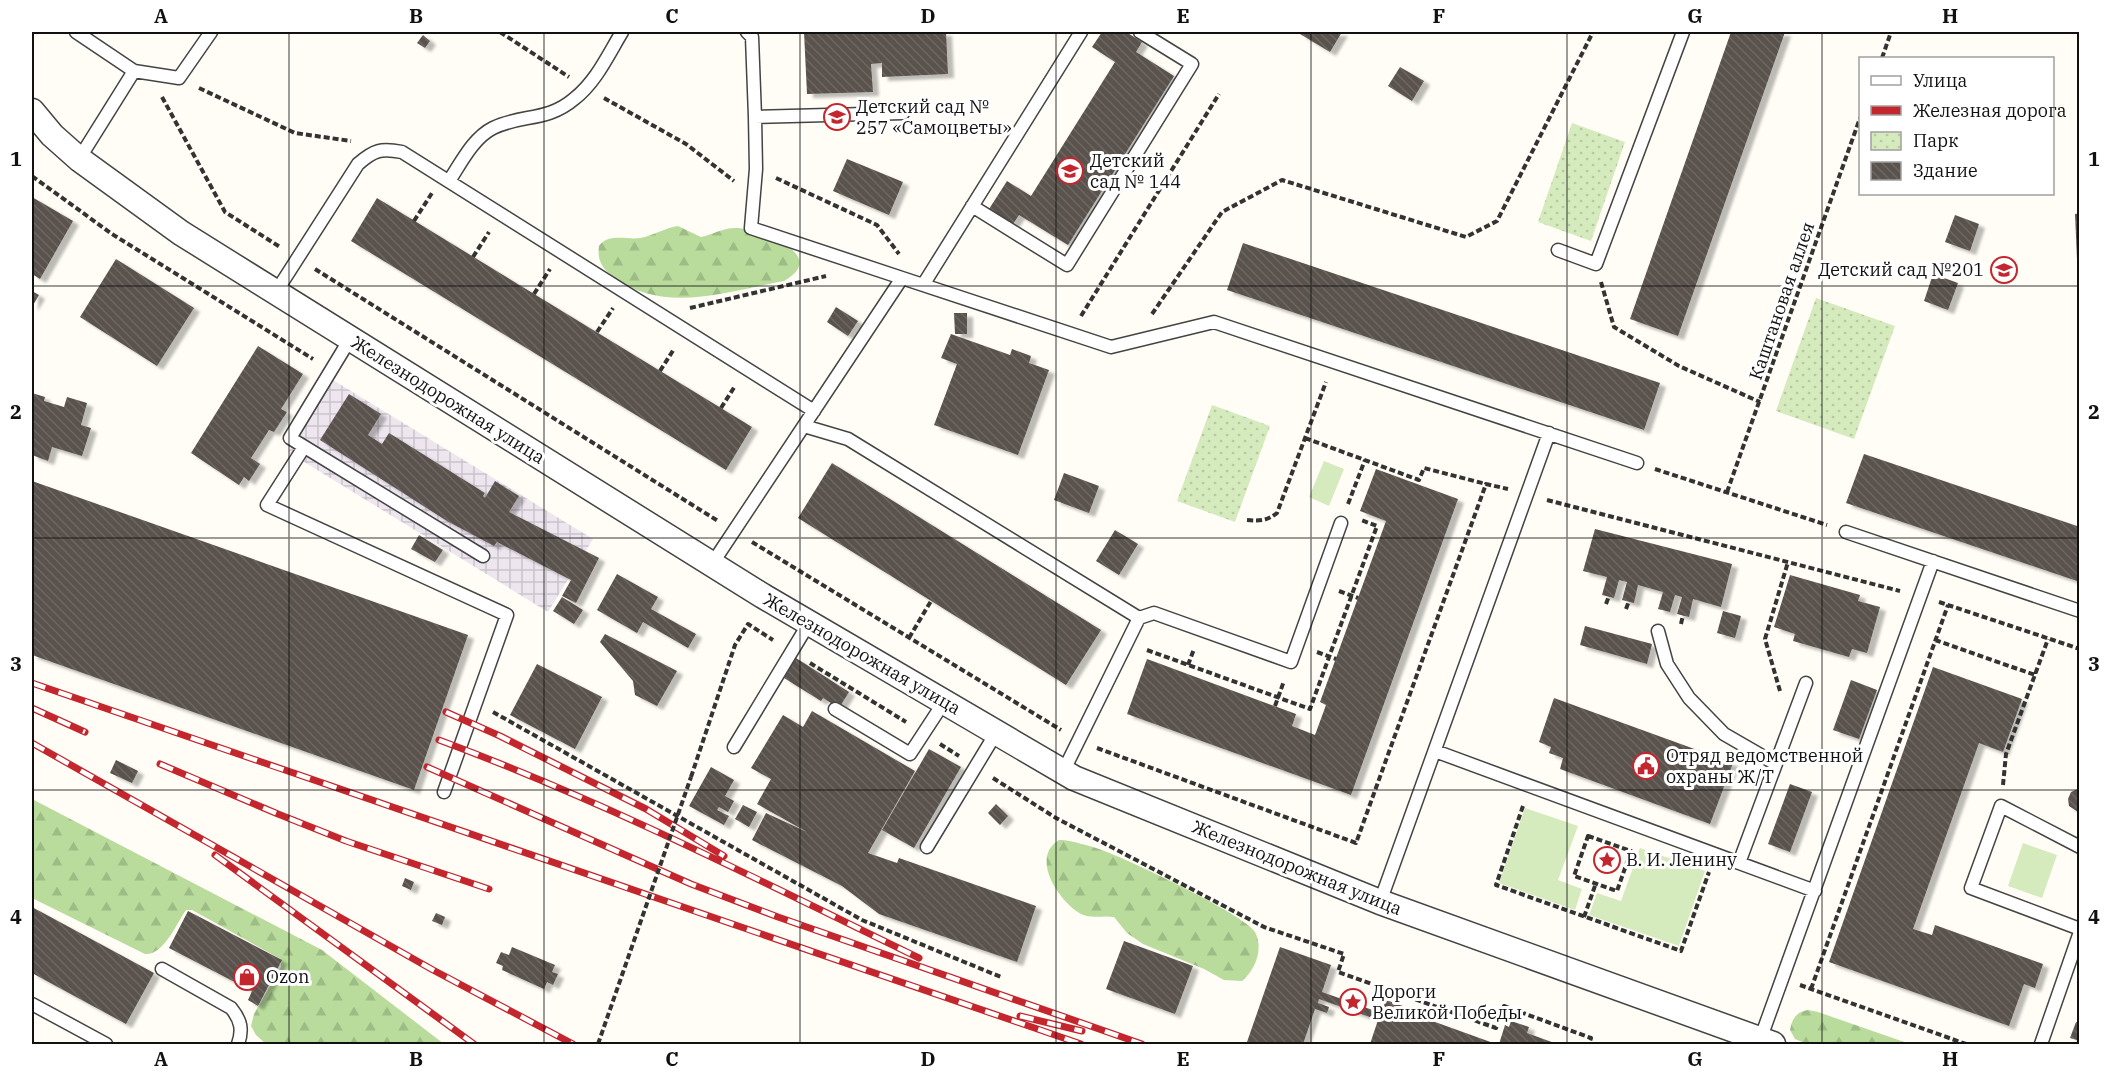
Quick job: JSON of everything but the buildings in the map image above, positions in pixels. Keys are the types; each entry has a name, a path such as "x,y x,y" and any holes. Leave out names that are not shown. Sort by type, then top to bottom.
{"street":[{"name":"Железнодорожная улица","path":"32,111 52,135 79,159 181,233 712,564 1074,778 1380,902 1767,1042"}],"lane":[{"path":"76,32 134,71 179,78 211,32"},
{"path":"446,179 473,145 491,129 509,122 548,115 574,99 586,88 622,32"},
{"path":"747,32 752,37 756,168 751,228 1111,347 1214,322 1637,463"},
{"path":"923,285 1081,32"},
{"path":"972,206 1067,265 1192,64 1140,32"},
{"path":"1558,250 1596,264 1683,32"},
{"path":"79,159 134,71"},
{"path":"754,117 903,113"},
{"path":"276,292 358,164 371,153 381,150 402,152 814,411"},
{"path":"712,564 902,278"},
{"path":"351,339 290,438 483,556"},
{"path":"804,426 848,439 1139,618"},
{"path":"1380,902 1549,433"},
{"path":"304,447 267,505 507,615 444,792"},
{"path":"1063,772 1139,618 1154,613 1291,662 1341,523"},
{"path":"1846,532 2079,611"},
{"path":"1767,1042 1783,978 1933,561"},
{"path":"734,747 809,623"},
{"path":"1658,631 1667,664 1689,698 1724,734 1776,764"},
{"path":"1739,863 1806,683"},
{"path":"835,709 910,754 944,702"},
{"path":"927,847 996,733"},
{"path":"1435,751 1815,891"},
{"path":"2041,1044 2079,930 1971,888 2001,806 2079,847"},
{"path":"162,969 231,1008 238,1016 241,1026 238,1044"},
{"path":"32,1004 106,1044"}],"path":[{"path":"500,32 586,88 686,144 737,183 754,187"},
{"path":"1133,342 1222,212 1282,180 1466,237 1497,221 1593,32"},
{"path":"1882,57 1891,32"},
{"path":"148,73 225,212 297,258 734,531 1078,741 1356,843 1486,484"},
{"path":"179,78 295,133 357,142 381,150"},
{"path":"1069,334 1219,94"},
{"name":"Каштановая аллея","path":"1727,492 1859,121"},
{"path":"756,168 877,225 923,285"},
{"path":"32,176 112,234 331,371"},
{"path":"32,187 36,179"},
{"path":"414,220 446,179"},
{"path":"473,257 501,213"},
{"path":"534,294 561,252"},
{"path":"1596,264 1614,327 1679,366 1760,402"},
{"path":"661,314 867,267"},
{"path":"597,332 624,291"},
{"path":"1247,520 1269,519 1277,513 1333,361"},
{"path":"1305,438 1419,480 1424,468 1527,494"},
{"path":"1341,523 1365,460"},
{"path":"1637,463 1846,532"},
{"path":"1541,498 1921,597 2079,649"},
{"path":"1788,562 1766,639 1790,727"},
{"path":"1606,604 1609,596"},
{"path":"909,638 931,601"},
{"path":"1626,609 1629,601"},
{"path":"1811,989 1948,605"},
{"path":"1681,624 1683,615"},
{"path":"598,1044 735,645 748,624 1056,818 1264,927 1344,954 1338,972 1496,1028 1504,1006 1592,1038 1589,1044"},
{"path":"2001,806 2006,754 2048,639"},
{"path":"1935,640 2035,675"},
{"path":"476,703 862,920 1001,977"},
{"path":"1530,786 1496,885 1681,951 1711,866"},
{"path":"1588,836 1631,851 1617,891 1596,884 1574,876 1588,836"},
{"path":"1584,916 1596,884"},
{"path":"1783,978 1966,1044"}],"shaded area":[{"path":"333,380 593,539 548,612 288,452"}],"green space":[{"path":"1572,123 1625,142 1591,241 1538,222"},
{"path":"678,226 701,237 733,228 761,233 796,253 799,262 796,271 784,281 719,294 675,298 654,295 633,288 610,274 601,264 599,246 607,240 640,238"},
{"path":"1816,298 1895,326 1854,439 1776,411"},
{"path":"1212,405 1270,426 1235,522 1177,501"},
{"path":"1324,461 1344,469 1329,506 1309,497"},
{"path":"32,799 322,950 444,1044 266,1044 256,1035 251,1026 254,1014 281,967 281,959 192,910 186,910 169,938 158,950 145,954 32,898"},
{"path":"1525,808 1578,826 1558,880 1582,889 1575,910 1499,883"},
{"path":"1059,840 1090,846 1120,857 1186,889 1247,924 1255,932 1259,945 1257,959 1251,971 1242,981 1224,980 1204,969 1143,944 1127,933 1114,917 1093,917 1081,914 1064,900 1051,880 1047,868 1050,848"},
{"path":"2023,843 2057,855 2042,898 2008,886"},
{"path":"1640,848 1705,871 1679,946 1589,915 1597,893 1621,901"},
{"path":"1808,1010 1910,1044 1807,1044 1795,1039 1790,1030 1795,1017 1800,1012"}],"railway":[{"path":"32,683 1081,1044"},
{"path":"32,708 85,732"},
{"path":"446,712 500,736 646,809 724,856"},
{"path":"439,740 622,815 919,958"},
{"path":"32,743 433,970 573,1044"},
{"path":"160,764 346,841 489,889"},
{"path":"427,767 691,884 778,917 1142,1044"},
{"path":"215,855 474,1044"},
{"path":"1020,1016 1082,1031"}],"place":[{"name":"Детский сад № 257 «Самоцветы»","path":"837,117"},
{"name":"Детский сад № 144","path":"1070,171"},
{"name":"Детский сад №201","path":"2004,270"},
{"name":"Отряд ведомственной охраны Ж/Т","path":"1646,766"},
{"name":"В. И. Ленину","path":"1607,860"},
{"name":"Ozon","path":"247,977"},
{"name":"Дороги Великой Победы","path":"1353,1002"}]}
